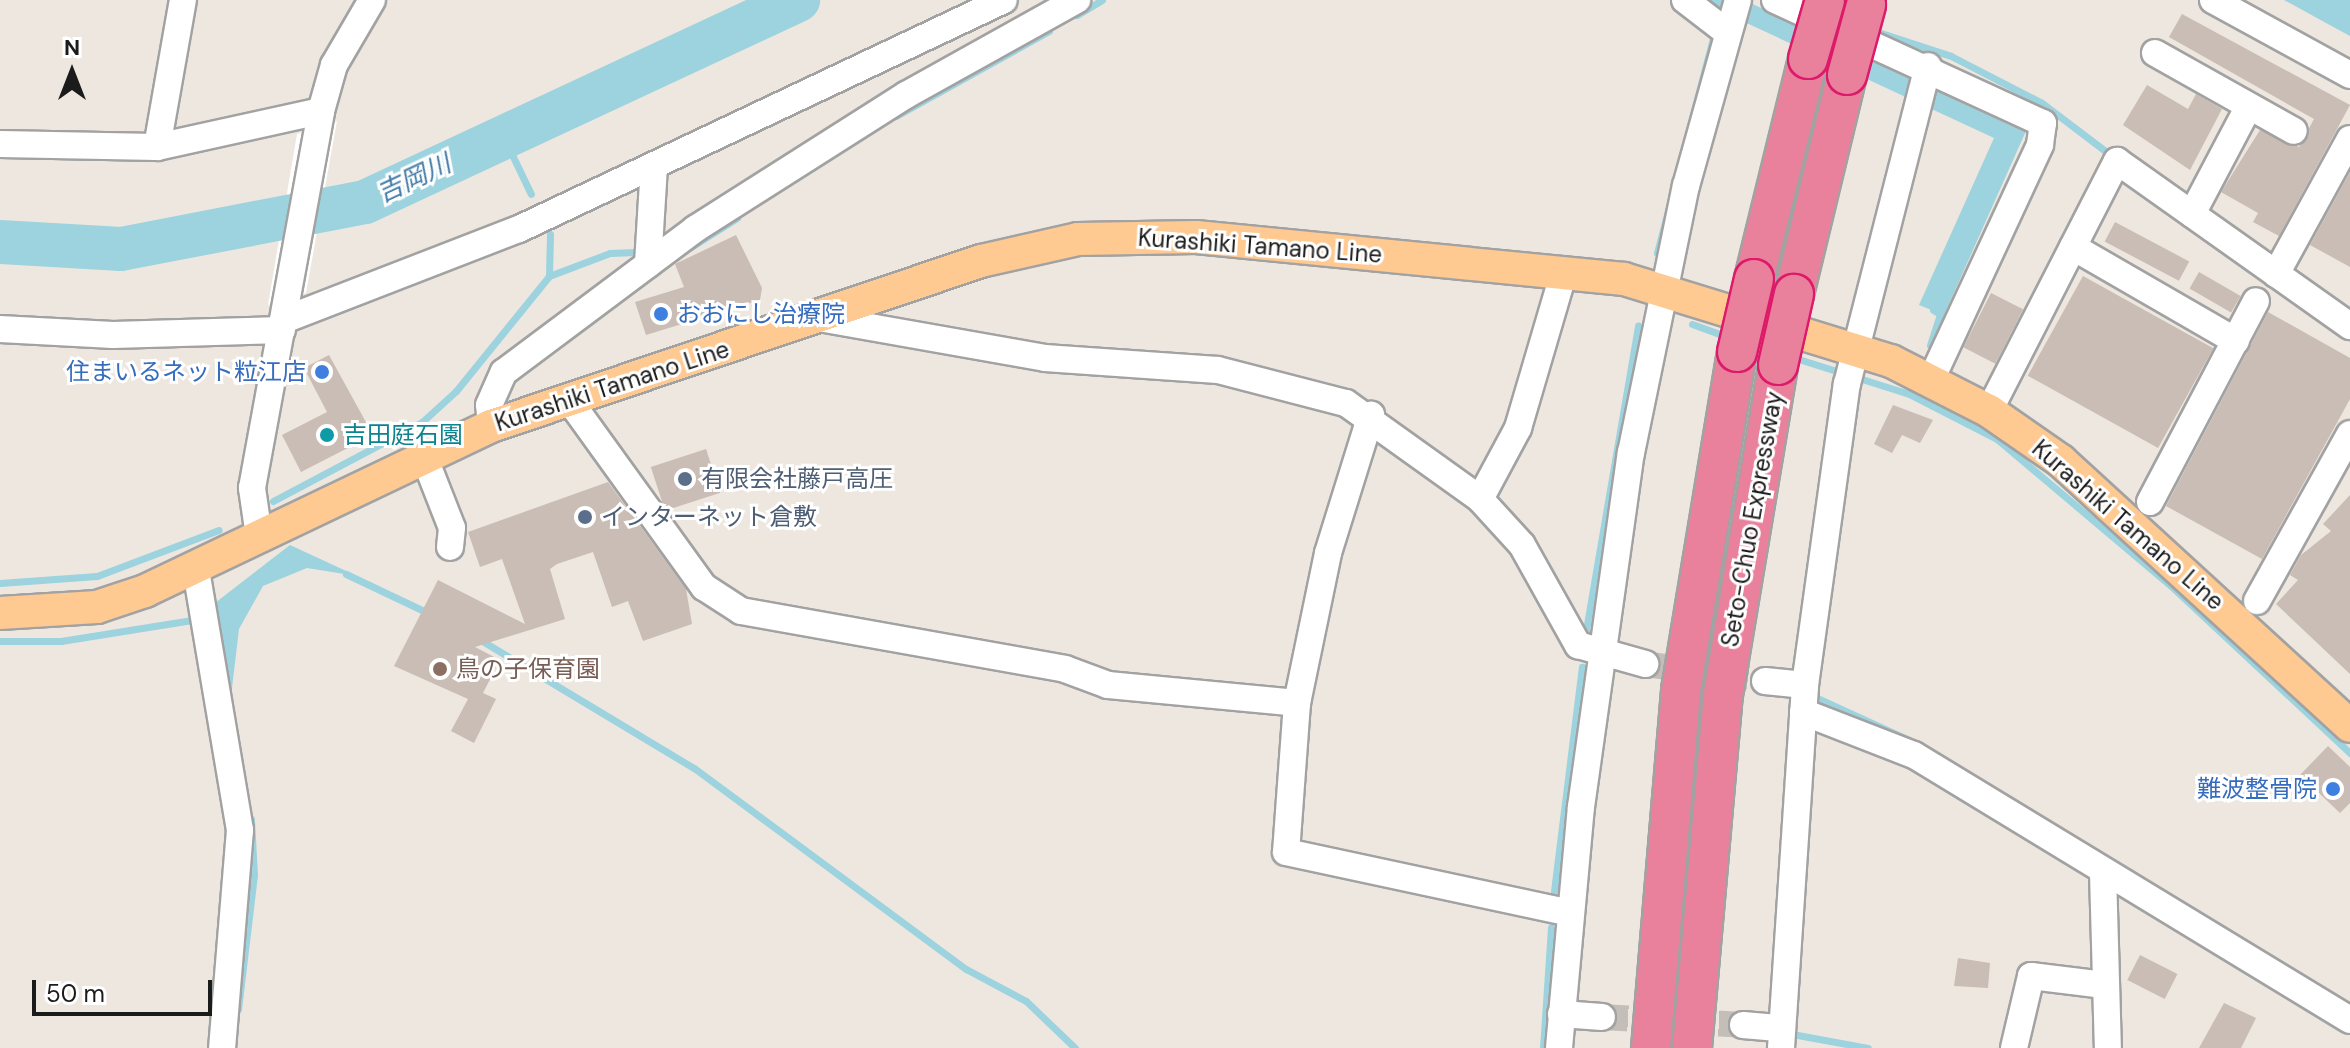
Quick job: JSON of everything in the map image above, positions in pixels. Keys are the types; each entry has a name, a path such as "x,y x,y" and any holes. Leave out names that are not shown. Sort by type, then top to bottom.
{"highway":[{"name":"Seto-Chuo Expressway","path":"1651,1048 1681,690 1737,352 1825,0"},
{"name":"Seto-Chuo Expressway","path":"1692,1048 1723,695 1778,365 1867,3"}],"main road":[{"name":"Kurashiki Tamano Line","path":"0,613 97,607 196,570 423,454 491,426 981,261 1078,239 1196,237 1564,272 1668,287 1852,364 1932,378 1989,411 2091,487 2350,726"}],"street":[{"path":"157,147 183,0"},
{"path":"259,536 252,488 321,111 334,65 372,0"},
{"path":"0,329 113,335 285,316 455,257 1004,0"},
{"path":"491,426 489,405 504,372 656,253 906,95 1077,0"},
{"path":"1559,1048 1570,913 1600,657 1631,453 1726,22 1685,0"},
{"path":"1775,0 1926,73 2036,115 2044,134 1932,378"},
{"path":"2213,0 2350,75"},
{"path":"2155,53 2248,108 2294,131"},
{"path":"1743,1025 1781,1038 1805,685 1852,364 1926,73"},
{"path":"2192,214 2248,108"},
{"path":"0,144 157,147 321,111"},
{"path":"2276,274 2350,139"},
{"path":"1989,411 2117,161 2350,326"},
{"path":"654,166 656,253"},
{"path":"2073,247 2236,341"},
{"path":"1480,499 1518,428 1564,272"},
{"path":"2150,502 2256,301"},
{"path":"819,318 1045,358 1218,370 1371,415 1480,499 1522,545 1578,645 1600,657 1645,664"},
{"path":"569,400 704,587 741,611 1065,669 1108,685 1297,703"},
{"path":"1371,415 1328,553 1297,703 1286,852 1570,913"},
{"path":"2257,601 2350,434"},
{"path":"423,454 452,528 450,547"},
{"path":"196,570 242,872 222,1048"},
{"path":"1765,681 1805,685"},
{"path":"1803,712 1914,755 2103,873 2350,1020"},
{"path":"2103,873 2108,1048"},
{"path":"2014,1048 2031,976 2104,985"},
{"path":"1561,1014 1602,1017"}],"water":[{"path":"1697,0 1744,0 2026,131 1944,315 1919,305 1994,138"},
{"path":"2284,0 2350,0 2350,36 2326,23"},
{"path":"290,545 357,576 307,568 263,586 239,629 230,705 215,603"}],"pier":[{"path":"337,121 306,293 268,305 297,134"}],"building":[{"path":"2182,14 2350,105 2279,236 2253,222 2258,213 2221,192 2260,130 2299,147 2314,119 2169,37"},
{"path":"2147,85 2188,109 2196,94 2222,109 2190,170 2123,125"},
{"path":"2350,172 2350,267 2310,245"},
{"path":"2115,222 2189,261 2179,281 2105,241"},
{"path":"736,235 762,288 760,300 646,335 635,302 684,287 675,264"},
{"path":"2199,272 2241,296 2231,312 2190,288"},
{"path":"2083,276 2213,348 2158,448 2028,376"},
{"path":"1991,293 2023,309 1995,364 1963,347"},
{"path":"2268,312 2350,358 2350,399 2262,559 2166,506"},
{"name":"吉田庭石園","path":"329,355 373,435 301,472 282,435 327,412 304,368"},
{"path":"1893,405 1933,420 1920,443 1902,435 1892,453 1874,444"},
{"name":"有限会社藤戸高圧","path":"706,449 720,493 665,511 651,467"},
{"path":"608,482 686,589 692,624 643,641 628,601 612,607 593,552 557,564 550,569 565,619 475,647 500,660 483,693 496,699 474,743 451,731 468,699 394,666 438,580 525,624 502,559 480,567 468,532"},
{"path":"2350,495 2350,674 2276,604 2298,580 2290,575 2301,555 2331,531 2323,524"},
{"name":"難波整骨院","path":"2328,746 2350,767 2350,803 2340,813 2300,775"},
{"path":"2140,955 2177,974 2165,999 2127,980"},
{"path":"1958,958 1990,963 1988,988 1954,986"},
{"path":"2224,1003 2256,1018 2241,1048 2199,1048"}],"waterway":[{"name":"吉岡川","path":"0,242 121,249 365,202 798,0"},
{"path":"1077,15 1102,0"},
{"path":"1872,30 1951,56 2042,103 2104,150"},
{"path":"896,116 1049,31"},
{"path":"1657,253 1715,31"},
{"path":"504,138 531,194"},
{"path":"683,252 737,218"},
{"path":"549,276 550,234"},
{"path":"273,501 422,422 456,391 549,276 610,253 643,252"},
{"path":"1930,345 1940,314 1933,310"},
{"path":"1692,324 1727,337"},
{"path":"1585,636 1638,325"},
{"path":"1792,357 1909,394 1997,439 2171,586 2350,753"},
{"path":"0,583 97,576 219,530"},
{"path":"346,574 428,613"},
{"path":"0,641 61,641 198,619"},
{"path":"479,639 694,768 966,969 1026,1001 1075,1048"},
{"path":"1553,899 1582,667"},
{"path":"1817,698 1909,740"},
{"path":"238,1009 254,875 251,819"},
{"path":"1543,1048 1551,927"},
{"path":"1792,1034 1868,1048"}],"tunnel":[{"path":"1645,664 1765,681"},
{"path":"1602,1017 1743,1025"}],"place":[{"name":"おおにし治療院","path":"661,314"},
{"name":"住まいるネット粒江店","path":"322,372"},
{"name":"吉田庭石園","path":"327,435"},
{"name":"有限会社藤戸高圧","path":"685,479"},
{"name":"インターネット倉敷","path":"585,517"},
{"name":"鳥の子保育園","path":"440,669"},
{"name":"難波整骨院","path":"2333,789"}]}
